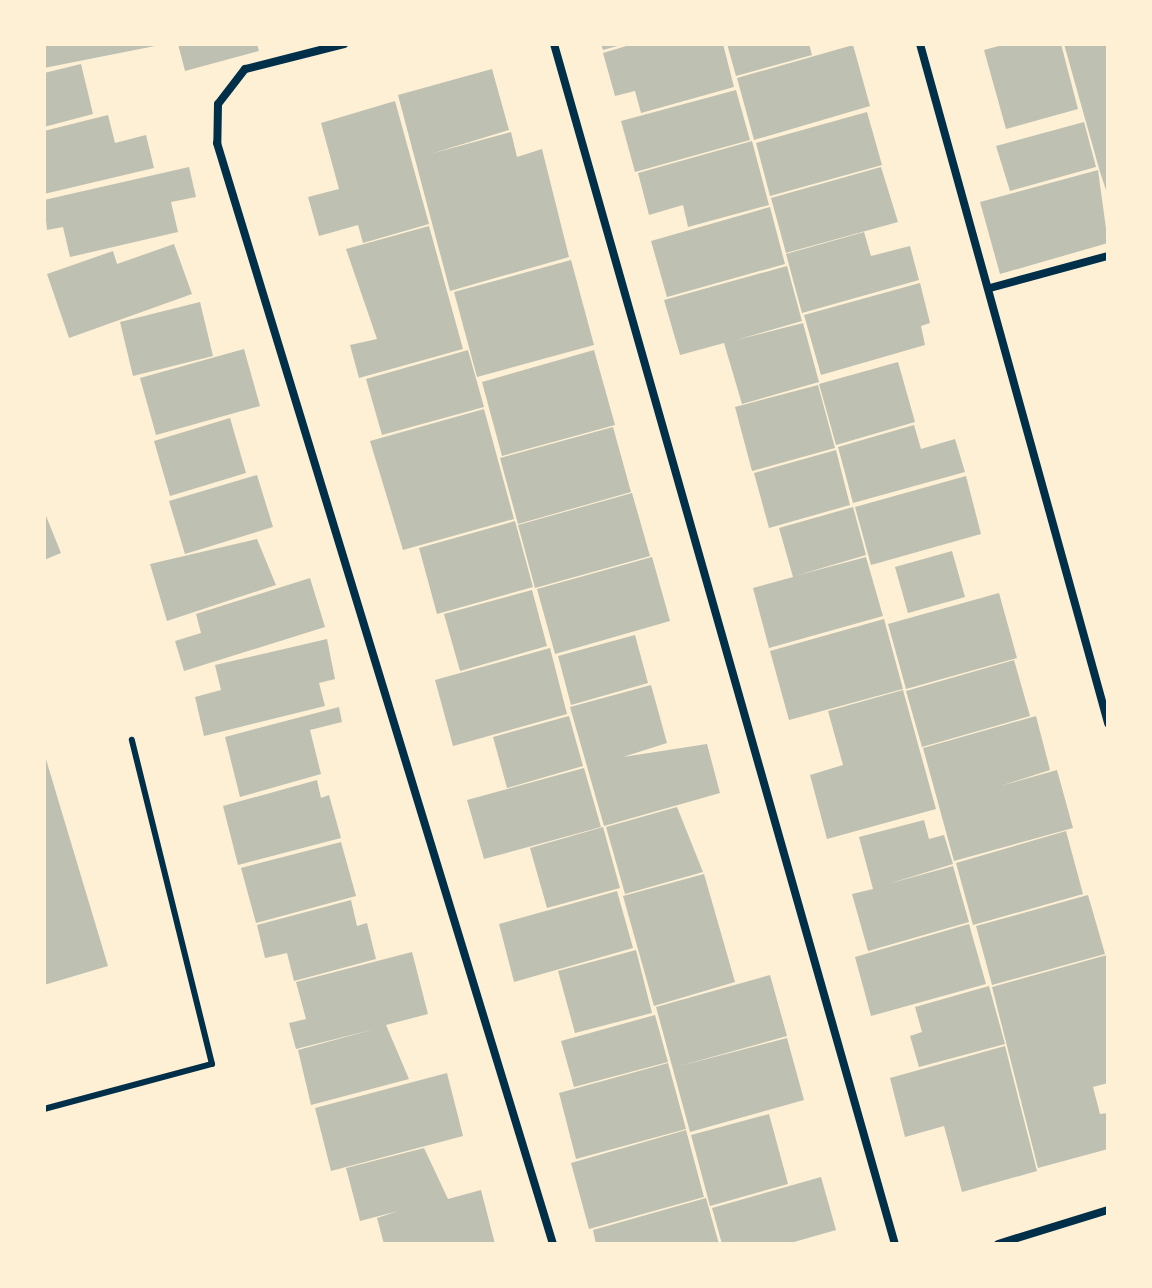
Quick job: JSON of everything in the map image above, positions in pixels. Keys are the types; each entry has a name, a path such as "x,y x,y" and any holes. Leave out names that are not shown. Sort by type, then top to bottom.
{"street":[{"path":"344,44 245,69 218,104 217,143 553,1244"},
{"path":"554,44 895,1244"},
{"path":"920,44 1108,723"},
{"path":"990,288 1108,256"},
{"path":"998,1244 1108,1210"}],"lane":[{"path":"44,1109 212,1064 132,740"}],"building":[{"path":"44,44 160,44 160,45 44,68"},
{"path":"178,44 257,44 259,51 185,71"},
{"path":"601,44 621,44 621,45 603,50"},
{"path":"633,44 723,44 734,87 641,113 635,91 615,96 603,53"},
{"path":"727,44 809,44 812,55 736,76"},
{"path":"1006,44 1061,44 1078,109 1006,129 984,50"},
{"path":"1064,44 1108,44 1108,196 1100,172"},
{"path":"853,45 870,106 754,140 737,78"},
{"path":"81,64 93,114 44,127 44,73"},
{"path":"492,69 509,130 430,154 511,132 517,157 542,149 569,257 450,291 398,95"},
{"path":"736,90 750,140 635,172 621,121"},
{"path":"395,101 429,224 363,243 358,225 319,236 308,197 339,189 321,123"},
{"path":"867,112 882,165 770,196 756,143"},
{"path":"108,115 115,143 146,135 154,168 44,194 44,131"},
{"path":"1084,122 1096,167 1010,191 996,146"},
{"path":"752,141 769,205 688,227 683,205 649,215 638,173"},
{"path":"189,167 196,197 171,202 178,232 70,257 63,227 47,230 44,200"},
{"path":"881,167 898,222 786,253 771,198"},
{"path":"1098,170 1108,243 1000,274 980,202"},
{"path":"770,207 785,264 667,297 651,241"},
{"path":"429,226 463,349 359,378 350,345 377,339 346,249"},
{"path":"864,232 871,256 910,246 919,280 802,313 786,254"},
{"path":"174,244 192,294 69,338 47,274 113,251 117,264"},
{"path":"571,260 594,345 477,377 454,292"},
{"path":"787,266 802,321 736,340 803,323 819,382 742,404 724,343 680,355 664,300"},
{"path":"920,283 930,323 921,326 925,345 821,375 804,315"},
{"path":"200,302 213,356 133,376 120,322"},
{"path":"244,349 260,406 156,435 140,378"},
{"path":"468,350 484,407 382,435 366,379"},
{"path":"594,350 615,425 502,456 482,382"},
{"path":"898,362 915,422 836,445 819,384"},
{"path":"818,385 835,448 752,471 735,407"},
{"path":"484,409 514,519 403,550 370,441"},
{"path":"230,418 246,473 170,496 154,441"},
{"path":"914,425 921,449 955,439 965,472 853,503 838,447"},
{"path":"613,427 631,492 518,524 500,458"},
{"path":"836,450 850,505 769,528 754,473"},
{"path":"257,475 273,527 185,554 169,501"},
{"path":"966,476 981,534 871,565 855,507"},
{"path":"632,493 650,556 535,588 518,525"},
{"path":"853,507 866,555 795,576 866,557 883,616 769,648 753,588 793,577 779,528"},
{"path":"44,511 61,553 44,560"},
{"path":"515,521 533,587 437,614 419,548"},
{"path":"257,539 276,585 167,621 150,564"},
{"path":"952,551 965,597 908,613 895,567"},
{"path":"652,557 670,621 555,654 537,589"},
{"path":"310,578 325,627 184,671 175,641 201,633 196,614"},
{"path":"532,590 547,646 460,671 444,614"},
{"path":"999,593 1017,658 906,689 888,624"},
{"path":"884,619 903,689 789,720 770,651"},
{"path":"635,635 648,683 571,705 558,656"},
{"path":"327,639 335,679 319,683 325,706 204,736 195,697 221,690 215,665"},
{"path":"550,648 567,714 453,746 435,680"},
{"path":"1014,660 1030,716 922,747 906,691"},
{"path":"651,685 667,743 623,757 707,744 720,793 604,826 570,707"},
{"path":"903,690 936,809 827,839 810,775 843,765 828,711"},
{"path":"339,707 342,722 310,730 321,774 240,797 225,737"},
{"path":"569,716 583,766 507,788 493,737"},
{"path":"1036,716 1050,770 1000,786 1057,770 1073,828 954,861 923,748"},
{"path":"44,757 108,966 44,985"},
{"path":"584,768 601,827 484,859 467,800"},
{"path":"317,780 321,798 329,795 341,838 238,865 223,806"},
{"path":"677,807 703,872 625,894 606,827"},
{"path":"924,820 929,839 944,835 953,864 888,884 953,866 969,922 868,951 852,894 873,889 859,837"},
{"path":"603,827 620,888 547,908 530,848"},
{"path":"1066,831 1083,894 973,925 956,863"},
{"path":"341,842 356,896 256,923 241,868"},
{"path":"704,874 735,982 654,1006 623,896"},
{"path":"617,891 633,948 514,982 499,924"},
{"path":"1088,895 1105,954 992,985 976,926"},
{"path":"351,900 357,926 367,923 376,959 294,981 287,953 265,958 257,925"},
{"path":"969,924 986,984 871,1016 855,957"},
{"path":"636,950 652,1013 575,1033 558,971"},
{"path":"412,952 428,1014 386,1025 409,1079 311,1105 298,1050 375,1029 296,1049 289,1023 306,1019 296,982"},
{"path":"1107,955 1108,1083 1093,1087 1100,1114 1108,1113 1108,1149 1038,1168 992,987"},
{"path":"770,975 787,1036 676,1067 787,1038 804,1100 690,1132 656,1007"},
{"path":"989,986 1005,1044 919,1067 910,1036 922,1032 915,1007"},
{"path":"655,1015 668,1062 574,1087 561,1041"},
{"path":"1005,1046 1037,1171 962,1192 944,1126 905,1137 890,1078"},
{"path":"668,1063 686,1129 576,1159 559,1093"},
{"path":"447,1073 463,1136 331,1171 315,1108"},
{"path":"769,1114 788,1184 710,1206 691,1135"},
{"path":"686,1130 704,1197 589,1229 571,1163"},
{"path":"424,1148 448,1199 481,1190 495,1244 384,1244 377,1218 398,1211 360,1221 346,1168"},
{"path":"821,1177 836,1230 787,1244 722,1244 712,1208"},
{"path":"706,1198 719,1244 596,1244 593,1230"}]}
